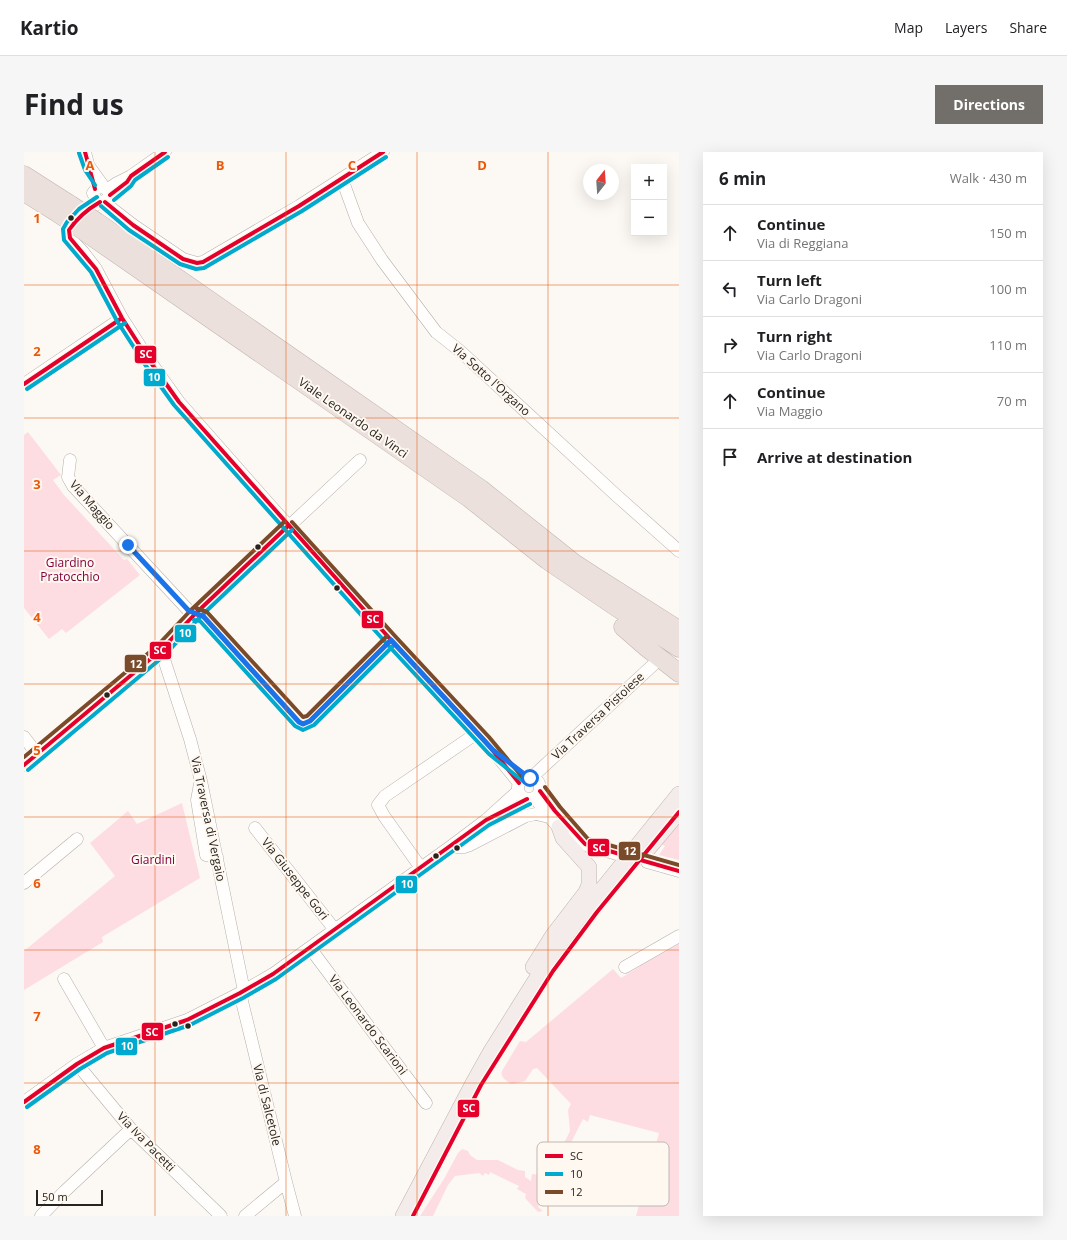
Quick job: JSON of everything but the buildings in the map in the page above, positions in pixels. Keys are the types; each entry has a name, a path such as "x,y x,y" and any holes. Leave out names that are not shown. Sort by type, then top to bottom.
{"highway":[{"name":"Viale Leonardo da Vinci","path":"24,175 468,498 547,560 679,648"},
{"name":"Viale Leonardo da Vinci","path":"24,192 80,217 481,489 574,563 679,630"},
{"path":"481,489 626,586 679,619"},
{"path":"547,560 584,597 624,627 647,648 679,673"},
{"path":"624,627 679,660"}],"main road":[{"path":"403,1216 472,1085 513,1017 565,937 679,794"},
{"path":"413,1216 481,1085 553,971 597,912 679,812"},
{"path":"513,1017 530,971 553,935 586,892 589,885 590,867 562,838 554,822"}],"street":[{"path":"85,152 88,165 102,194 111,208 183,259 196,263 202,262 342,179 383,152"},
{"path":"165,152 131,176 127,182 102,194 70,228 69,234 74,243 84,252 96,269 122,318 149,360 179,402 391,640 529,788 555,811 585,844"},
{"name":"Via Sotto l'Organo","path":"342,179 358,223 382,260 436,332 460,351 679,551"},
{"path":"24,384 122,318"},
{"name":"Via Maggio","path":"70,460 68,477 73,486 189,611 203,616 299,722 303,724 310,721 391,640"},
{"path":"24,765 161,650 195,614 360,460"},
{"name":"Via Traversa di Vergaio","path":"161,650 190,739 201,781 217,857 242,992"},
{"name":"Via Traversa Pistoiese","path":"25,1099 77,1064 104,1048 187,1020 242,992 310,948 422,868 529,788 543,768 653,665"},
{"path":"422,868 384,816 378,805 385,796 477,733"},
{"path":"24,737 38,754"},
{"path":"529,788 554,822 576,840 620,855"},
{"path":"450,847 464,847 470,845 526,816 536,814 554,822"},
{"name":"Via Giuseppe Gori","path":"256,828 335,930"},
{"path":"24,883 77,839"},
{"path":"647,862 679,871"},
{"path":"625,967 679,936"},
{"name":"Via Leonardo Scarioni","path":"310,948 426,1103"},
{"path":"64,979 104,1048"},
{"name":"Via di Salcetole","path":"242,992 295,1216"},
{"name":"Via Iva Pacetti","path":"77,1064 131,1129 221,1216"},
{"path":"41,1216 65,1191 131,1129"},
{"path":"244,1216 286,1182"}],"green space":[{"name":"Giardino Pratocchio","path":"28,432 61,475 53,480 64,495 124,560 127,559 140,575 66,633 62,629 49,639 24,608 24,435"},
{"name":"Giardini","path":"182,803 200,878 102,937 103,942 24,990 24,951 115,876 90,843 128,811 137,824"},
{"path":"679,823 679,860 659,855 665,846 661,844"},
{"path":"679,939 679,1216 636,1216 639,1206 669,1206 669,1142 657,1142 659,1133 590,1115 588,1122 583,1119 571,1142 564,1142 570,1131 568,1110 571,1104 537,1068 533,1069 525,1081 512,1084 503,1077 502,1073 520,1041 526,1042 613,969 621,978 639,967 643,960"},
{"path":"462,1149 468,1151 470,1155 477,1160 498,1160 518,1170 525,1171 525,1177 531,1181 532,1174 537,1174 537,1206 543,1211 538,1212 525,1198 526,1194 517,1189 519,1186 490,1172 489,1175 485,1173 483,1176 479,1173 455,1176 448,1185 433,1216 420,1216 444,1179 458,1153"}],"transit line":[{"name":"SC","path":"85,152 95,189"},
{"name":"SC","path":"110,195 127,182 131,176 165,152"},
{"name":"SC","path":"105,202 133,225 183,259 197,263 203,262 299,206 383,152"},
{"name":"10","path":"79,153 85,170 95,185"},
{"name":"10","path":"114,200 131,186 135,180 168,157"},
{"name":"10","path":"101,206 129,230 180,264 196,269 204,268 302,211 386,157"},
{"name":"10","path":"97,197 79,209 67,222 63,229 64,240 91,272 117,321 144,363 174,405 387,644 489,754 524,782"},
{"name":"SC","path":"100,202 79,218 69,230 70,238 96,269 122,318 149,360 179,402 391,640 485,741 519,783"},
{"name":"SC","path":"24,384 122,318"},
{"name":"10","path":"27,389 125,323"},
{"name":"12","path":"24,757 157,646 191,610 284,522"},
{"name":"12","path":"292,522 489,737 524,779"},
{"name":"SC","path":"24,765 161,650 195,614 288,526"},
{"name":"10","path":"28,770 165,655 199,618 292,530"},
{"name":"12","path":"196,608 207,612 303,717 307,716 387,636"},
{"name":"SC","path":"195,614 203,616 299,722 303,724"},
{"name":"10","path":"194,620 200,621 295,726 303,730 314,725 395,644"},
{"name":"SC","path":"303,724 310,721 391,640"},
{"name":"12","path":"545,787 588,839 679,865"},
{"name":"SC","path":"540,791 555,811 585,844 679,871"},
{"name":"SC","path":"24,1102 77,1064 104,1048 187,1020 273,974 486,820 527,799"},
{"name":"10","path":"27,1107 80,1069 107,1053 190,1025 276,979 489,825 530,804"},
{"name":"SC","path":"413,1216 481,1085 553,971 597,912 679,812"}],"route":[{"path":"128,545 189,611 203,616 299,722 303,724 310,721 391,640 493,750 530,778"}]}
